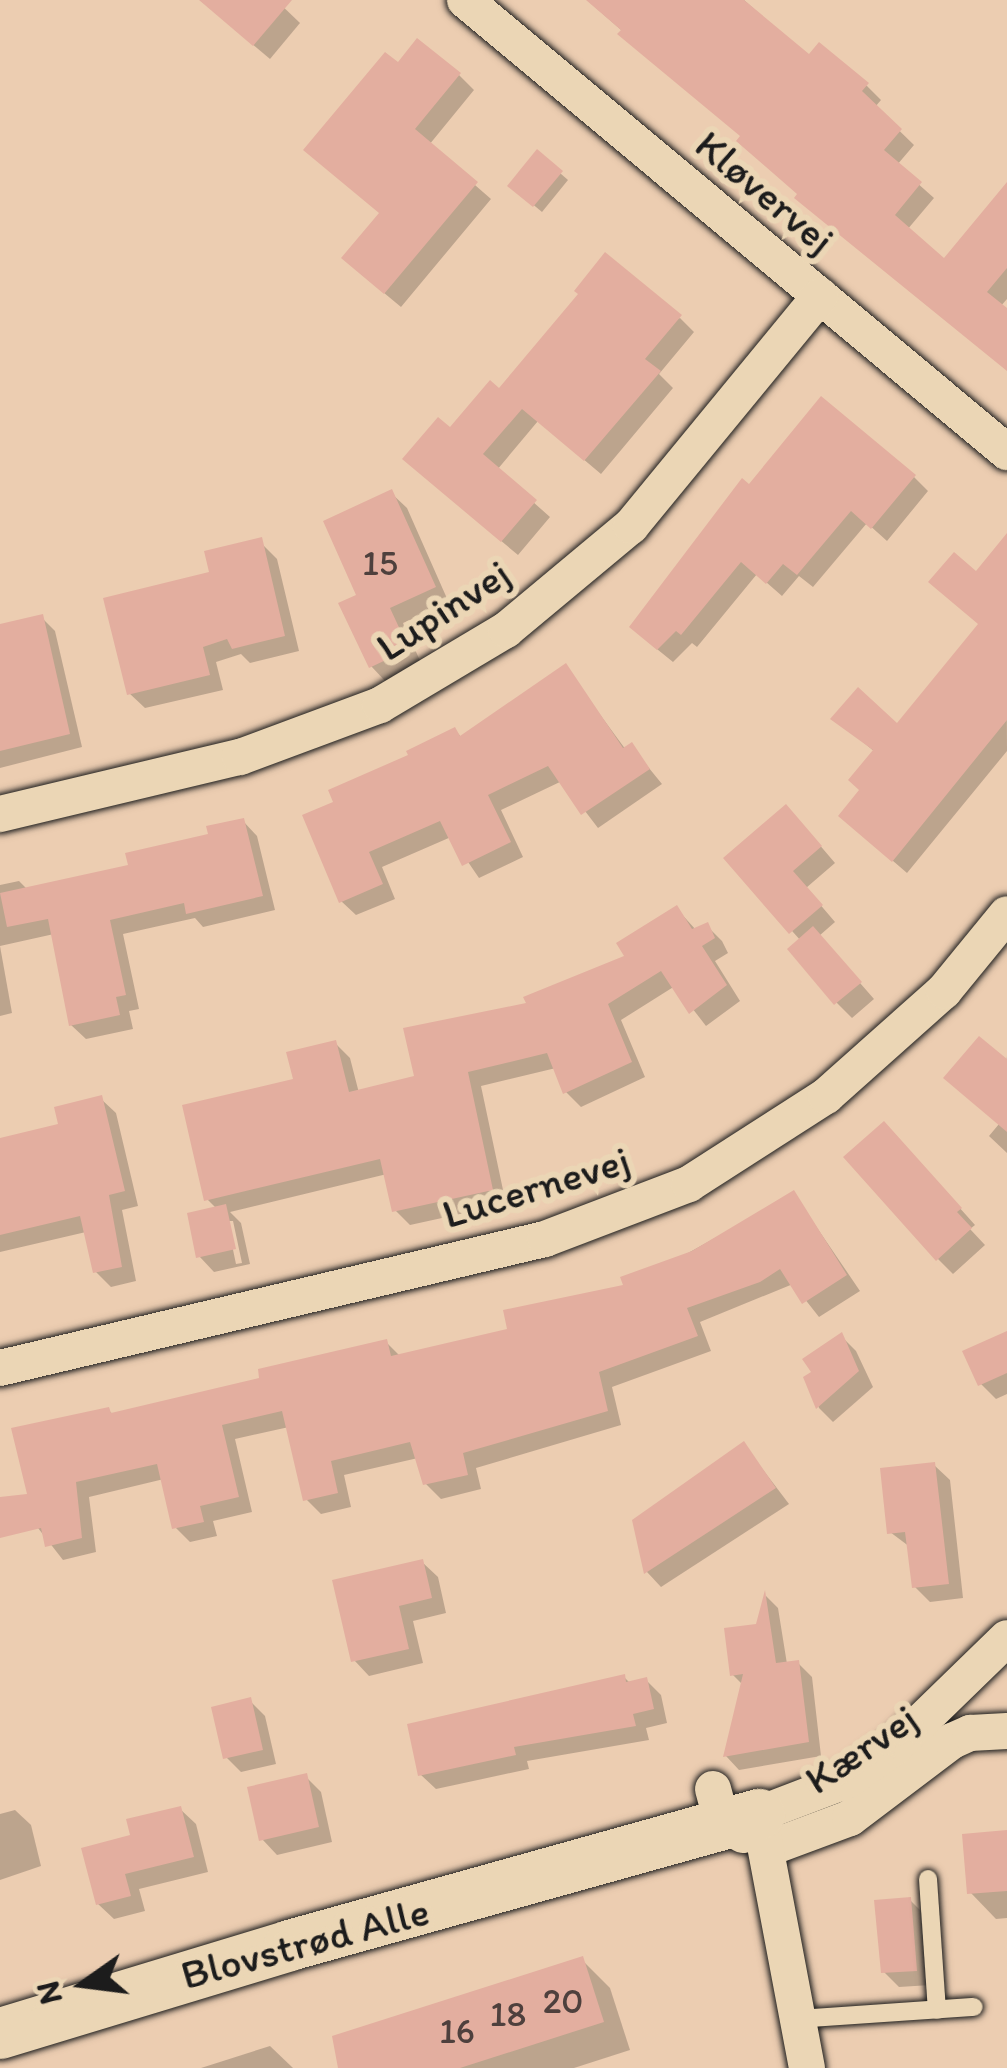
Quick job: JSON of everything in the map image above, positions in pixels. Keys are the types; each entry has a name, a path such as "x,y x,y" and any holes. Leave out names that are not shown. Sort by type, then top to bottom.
{"street":[{"name":"Kløvervej","path":"465,0 504,12 820,296 1007,452"},
{"name":"Lupinvej","path":"0,814 260,749 380,705 506,630 631,526 820,296"},
{"name":"Lucernevej","path":"0,1368 545,1239 689,1184 826,1096 944,991 1007,914"},
{"path":"807,2068 740,1819 848,1780 895,1747 1007,1638"},
{"path":"964,1684 998,1731"},
{"name":"Kærvej","path":"740,1819 850,1819 952,1742 998,1731"},
{"name":"Blovstrød Alle","path":"0,2032 289,1945 473,1898 634,1876 740,1819"}],"lane":[{"path":"928,1879 937,2010"},
{"path":"797,2019 974,2007"}],"building":[{"path":"199,0 292,0 253,46"},
{"path":"586,0 744,0 809,54 819,42 869,83 862,91 902,129 884,150 922,182 895,215 944,258 1007,182 1007,268 987,292 1007,308 1007,371 794,198 797,194 736,141 740,136 617,34 621,30"},
{"path":"417,38 461,73 415,129 478,182 384,294 341,258 379,213 303,150 385,52 398,62"},
{"path":"537,149 563,171 533,207 507,186"},
{"path":"605,252 682,315 645,359 661,371 584,461 522,409 483,454 537,500 501,542 402,459 438,417 450,427 490,380 499,388 578,294 574,291"},
{"path":"821,396 916,475 871,529 851,511 797,575 783,564 766,584 741,562 681,635 676,631 657,650 629,627 742,478 749,484"},
{"path":"392,489 436,587 390,608 409,649 369,668 338,603 356,595 323,521"},
{"path":"1007,533 1007,720 892,862 838,816 859,790 848,780 873,750 830,719 858,687 897,723 978,624 928,582 954,552 976,571"},
{"path":"262,537 285,636 232,649 227,639 203,647 210,675 127,695 103,598 209,572 204,551"},
{"path":"43,614 70,734 0,751 0,624"},
{"path":"566,663 623,748 632,742 650,769 581,815 548,766 488,795 511,842 462,866 440,821 369,852 383,884 339,903 302,815 333,802 328,790 408,755 406,751 455,727 460,736"},
{"path":"786,804 822,846 793,871 823,905 789,934 723,858"},
{"path":"244,818 263,896 186,914 184,903 110,920 126,995 116,997 120,1015 69,1026 48,919 7,927 0,893 128,865 125,853 208,834 206,826"},
{"path":"677,905 692,929 708,922 715,938 702,946 727,985 689,1014 661,971 608,1004 632,1062 563,1094 547,1053 468,1072 493,1190 392,1212 380,1159 204,1201 182,1105 293,1079 286,1052 336,1040 349,1092 414,1076 403,1028 526,1003 523,997 624,956 616,943"},
{"path":"813,926 862,982 834,1005 787,949"},
{"path":"979,1036 1007,1059 1007,1132 943,1078"},
{"path":"102,1095 125,1191 109,1195 122,1267 93,1273 80,1216 0,1235 0,1138 58,1124 54,1107"},
{"path":"884,1121 962,1208 957,1212 972,1228 936,1261 843,1157"},
{"path":"794,1190 847,1275 802,1304 780,1269 760,1282 687,1308 698,1336 599,1372 608,1411 463,1453 468,1475 423,1485 410,1442 331,1461 338,1493 303,1501 282,1411 222,1425 239,1497 200,1506 204,1522 172,1529 157,1464 76,1482 82,1538 45,1547 41,1528 0,1538 0,1497 27,1494 11,1428 109,1407 111,1413 259,1378 258,1369 387,1339 391,1356 507,1329 503,1310 623,1285 620,1277 692,1251"},
{"path":"226,1204 236,1249 196,1258 187,1213"},
{"path":"1007,1331 1007,1373 978,1386 962,1351"},
{"path":"842,1332 859,1371 816,1409 803,1377 811,1372 802,1359"},
{"path":"744,1441 776,1488 644,1574 632,1520"},
{"path":"935,1462 949,1584 912,1588 905,1532 887,1534 880,1468"},
{"path":"423,1559 432,1598 399,1606 409,1649 351,1662 332,1580"},
{"path":"765,1590 776,1663 799,1660 809,1742 723,1757 743,1674 730,1676 724,1628 756,1624"},
{"path":"625,1674 626,1682 647,1677 654,1709 633,1714 636,1726 514,1747 516,1755 418,1776 407,1724"},
{"path":"251,1697 263,1750 223,1759 211,1707"},
{"path":"307,1773 319,1827 259,1841 247,1787"},
{"path":"181,1806 194,1857 125,1874 131,1896 96,1905 81,1848 130,1835 126,1819"},
{"path":"1007,1830 1007,1891 967,1894 962,1834"},
{"path":"911,1897 917,1971 881,1973 874,1900"},
{"path":"583,1956 604,2022 460,2068 338,2068 332,2036"}]}
